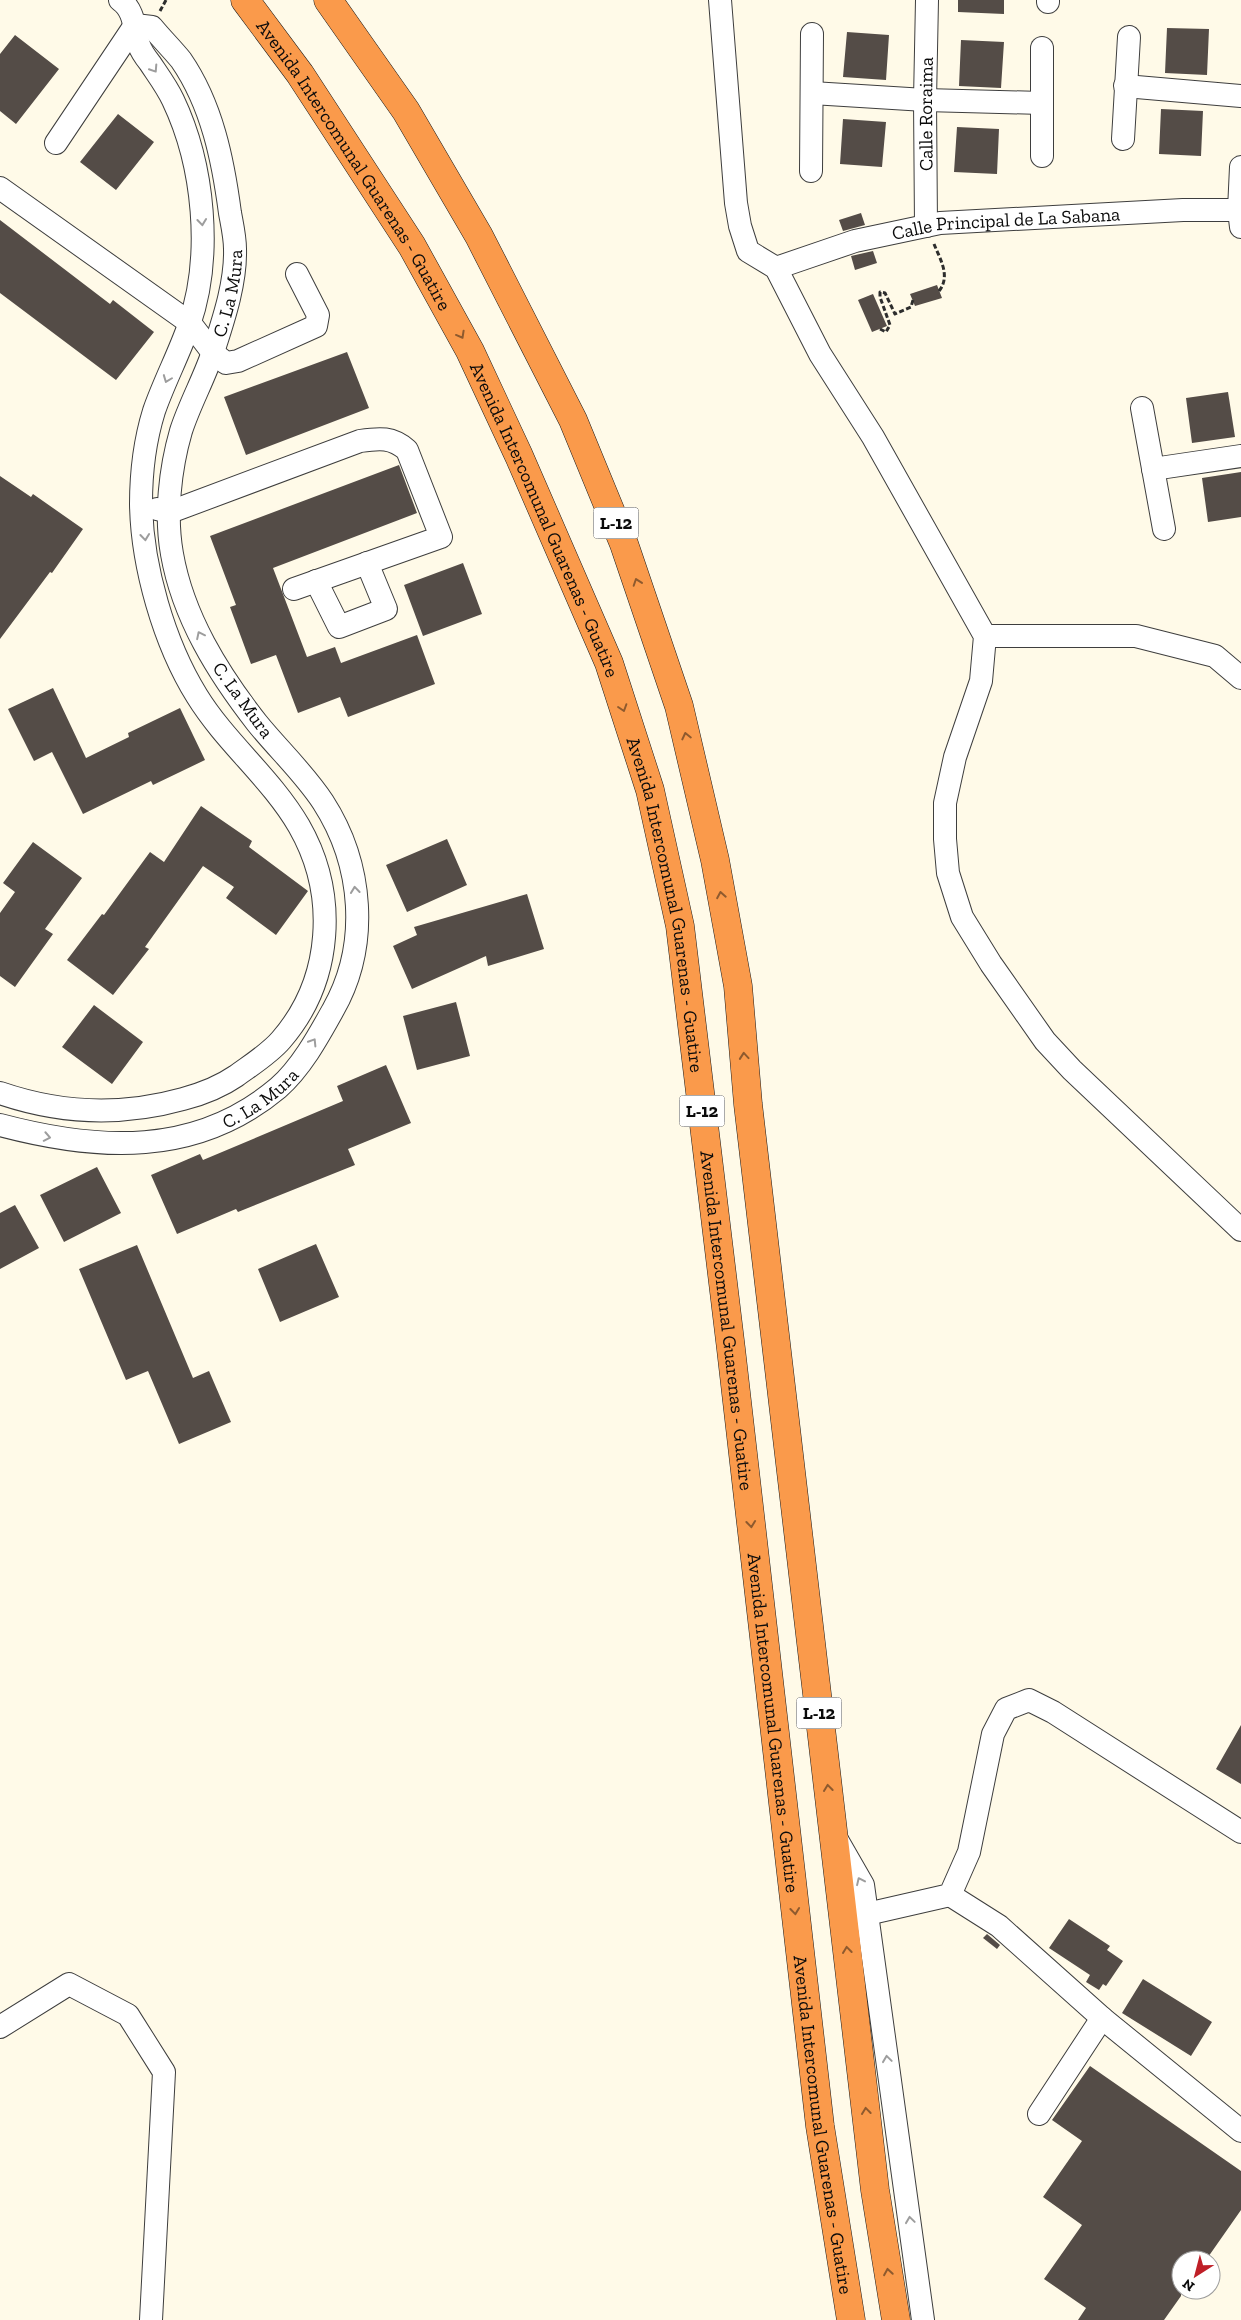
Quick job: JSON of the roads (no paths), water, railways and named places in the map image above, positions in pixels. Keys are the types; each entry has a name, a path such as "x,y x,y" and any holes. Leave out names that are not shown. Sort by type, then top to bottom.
{"highway":[{"name":"Avenida Intercomunal Guarenas - Guatire","path":"245,0 300,74 406,238 470,351 519,456 609,663 650,790 680,926 731,1349 820,2126 852,2320"},
{"name":"L-12","path":"328,0 406,111 479,236 573,420 624,544 679,706 715,860 738,986 748,1104 875,2190 896,2320"}],"street":[{"path":"0,1093 24,1101 65,1110 113,1111 153,1107 224,1085 279,1042 303,1010 316,983 325,937 325,898 316,861 298,824 270,787 230,741 196,694 155,602 146,551 141,505 144,465 153,415 190,323 200,279 204,246 194,161 184,126 172,97 140,47 135,25 126,4 120,0"},
{"path":"720,0 740,226 748,251 776,268 820,354 873,437 985,636 981,681 955,757 945,802 948,873 962,917 990,964 1045,1041 1072,1070 1241,1230"},
{"name":"Calle Roraima","path":"926,226 924,100 927,0"},
{"path":"56,143 135,25"},
{"name":"C. La Mura","path":"0,1125 66,1140 125,1145 190,1135 228,1121 259,1104 284,1082 306,1054 343,993 355,950 357,909 353,867 337,826 321,798 248,710 206,648 186,606 172,553 171,474 182,430 213,353 224,317 235,248 224,168 199,93 181,61 152,27 135,25"},
{"path":"811,171 812,34"},
{"path":"1123,139 1128,37"},
{"path":"1042,48 1042,156"},
{"path":"1126,86 1241,96"},
{"path":"812,94 924,100 1042,103"},
{"path":"1240,215 1241,167"},
{"path":"0,188 190,323 213,353 226,363 238,361 316,326 318,316 297,274"},
{"name":"Calle Principal de La Sabana","path":"776,268 855,241 926,226 1183,210 1240,215"},
{"path":"1142,408 1164,529"},
{"path":"141,505 170,512 360,441 383,438 397,442 407,450 440,537 294,589"},
{"path":"1153,469 1241,456"},
{"path":"316,581 339,627 386,608 367,563"},
{"path":"985,636 1136,636 1214,656 1241,678"},
{"path":"950,1895 970,1852 993,1734 1006,1709 1029,1700 1053,1712 1241,1832"},
{"name":"L-12","path":"833,1833 863,1885 924,2320"},
{"path":"867,1914 950,1895 999,1926 1102,2018 1241,2131"},
{"path":"0,2026 69,1984 128,2015 164,2072 151,2320"},
{"path":"1039,2114 1102,2018"}]}
